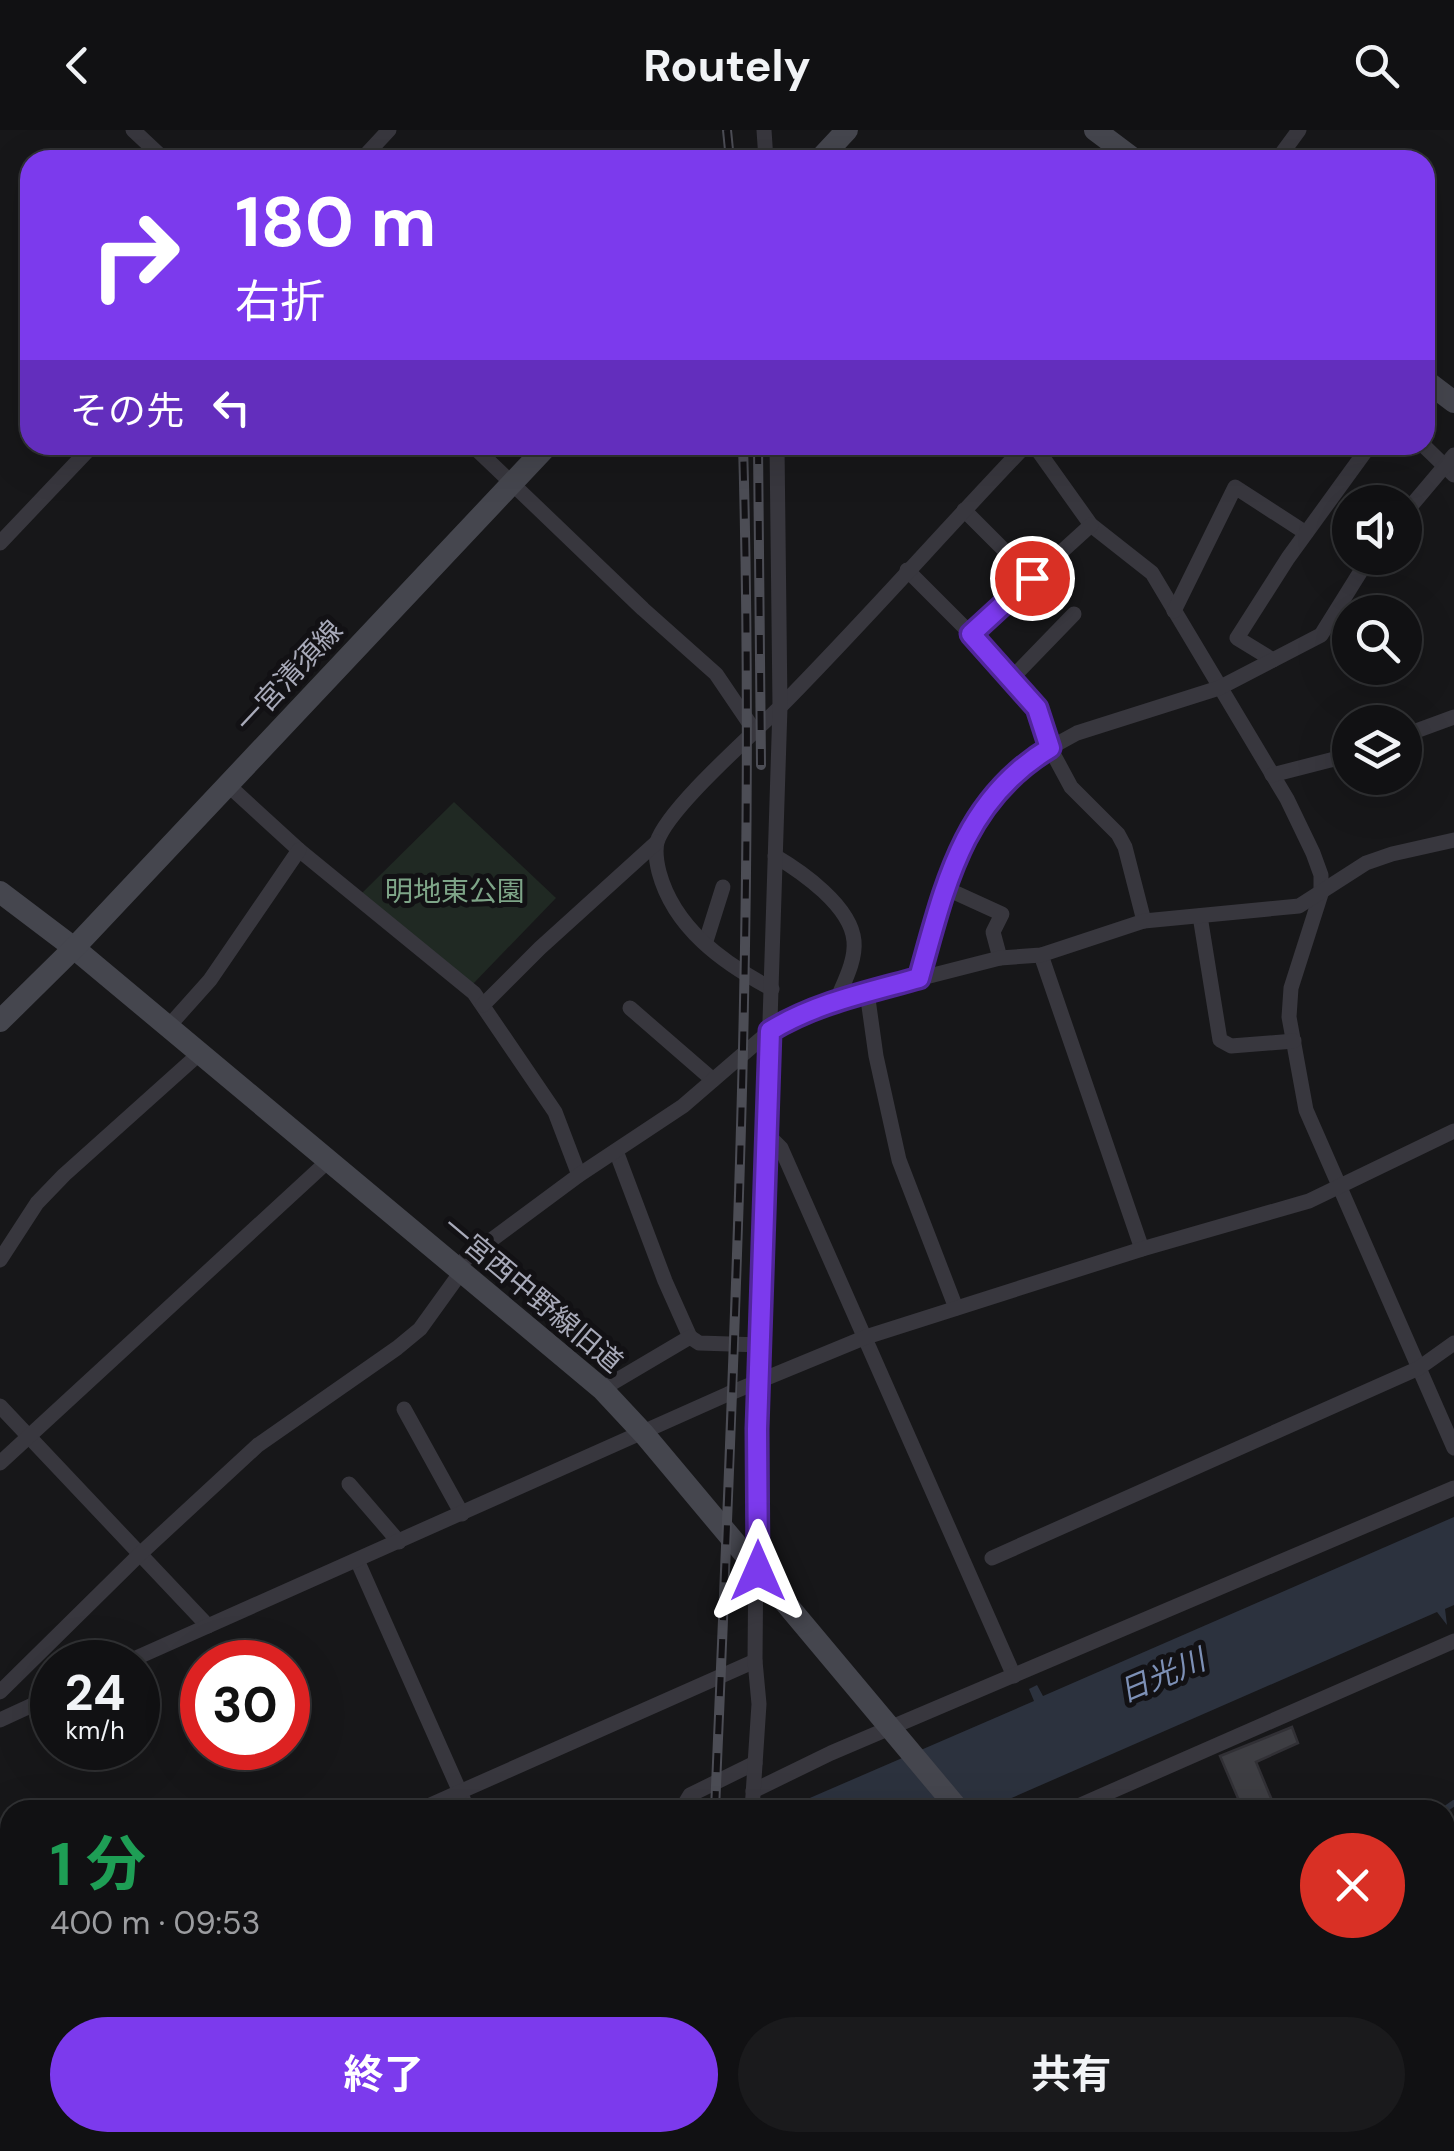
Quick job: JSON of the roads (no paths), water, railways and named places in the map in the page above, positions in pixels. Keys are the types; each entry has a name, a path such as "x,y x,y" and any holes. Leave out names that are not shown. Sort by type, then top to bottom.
{"street":[{"path":"133,130 154,150"},
{"path":"371,150 390,130"},
{"path":"828,150 847,130"},
{"path":"1095,130 1122,150"},
{"path":"0,543 84,455"},
{"path":"482,455 642,609 716,674 754,730"},
{"name":"一宮清須線","path":"0,1021 74,948 539,455"},
{"path":"753,1800 759,1704 755,1661 757,1429 780,707 776,455"},
{"path":"483,1006 540,948 657,842 689,798 1016,455"},
{"path":"1041,455 1091,525 1152,574 1272,775 1322,875 1321,894 1291,988 1290,1017 1306,1110 1454,1448"},
{"path":"1273,660 1237,638 1363,455"},
{"path":"1422,495 1451,465"},
{"path":"1174,611 1236,487 1306,533"},
{"path":"964,510 1032,578"},
{"path":"971,634 1091,525"},
{"path":"907,570 1037,708 1050,748 1072,787 1118,834 1125,847 1144,921"},
{"path":"919,978 944,888 967,832 992,796 1016,772 1077,733 1219,688 1321,635 1358,575"},
{"path":"1012,678 1074,614"},
{"path":"1422,729 1454,717"},
{"path":"1272,775 1332,760"},
{"path":"228,785 299,850 474,994 555,1112 579,1175"},
{"path":"0,1692 258,1445 420,1329 458,1269 579,1175 683,1106 770,1031 789,1020 866,992 1000,958 1041,955 1144,921 1299,906 1366,863 1454,840"},
{"path":"657,842 656,862 666,897 692,932 736,970 772,989"},
{"path":"168,1026 210,980 299,850"},
{"path":"775,856 806,874 836,904 854,938 852,960 836,1002"},
{"path":"706,941 723,887"},
{"path":"944,888 1002,914 993,932 1000,958"},
{"name":"一宮西中野線旧道","path":"0,892 74,948 602,1389 951,1800"},
{"path":"1200,916 1220,1040 1232,1046 1294,1041"},
{"path":"1041,955 1142,1248"},
{"path":"866,992 899,1160 956,1308"},
{"path":"630,1008 713,1080"},
{"path":"0,1260 37,1203 64,1175 200,1054"},
{"path":"160,1648 866,1337 1142,1248 1309,1201 1454,1131"},
{"path":"768,1135 781,1148 1014,1676"},
{"path":"616,1151 664,1282 690,1337 699,1343 762,1345"},
{"path":"0,1463 328,1161"},
{"path":"602,1389 690,1337"},
{"path":"992,1558 1419,1368 1454,1344"},
{"path":"0,1406 208,1626"},
{"path":"404,1410 462,1514"},
{"path":"349,1484 399,1542"},
{"path":"753,1791 890,1728 1454,1488"},
{"path":"356,1560 464,1800"},
{"path":"1094,1800 1454,1640"},
{"path":"442,1800 755,1661"},
{"path":"0,1720 30,1706"},
{"path":"687,1800 755,1763"}],"water":[{"name":"日光川","path":"1454,1517 1454,1605 1445,1609 1447,1625 1437,1612 1007,1800 805,1800 1034,1701 1029,1689 1037,1685 1043,1696"}],"railway":[{"path":"727,130 729,150"},
{"path":"715,1800 736,1299 745,957 743,455"},
{"path":"758,455 761,765"}],"park label":[{"name":"明地東公園","path":"455,891"}]}
